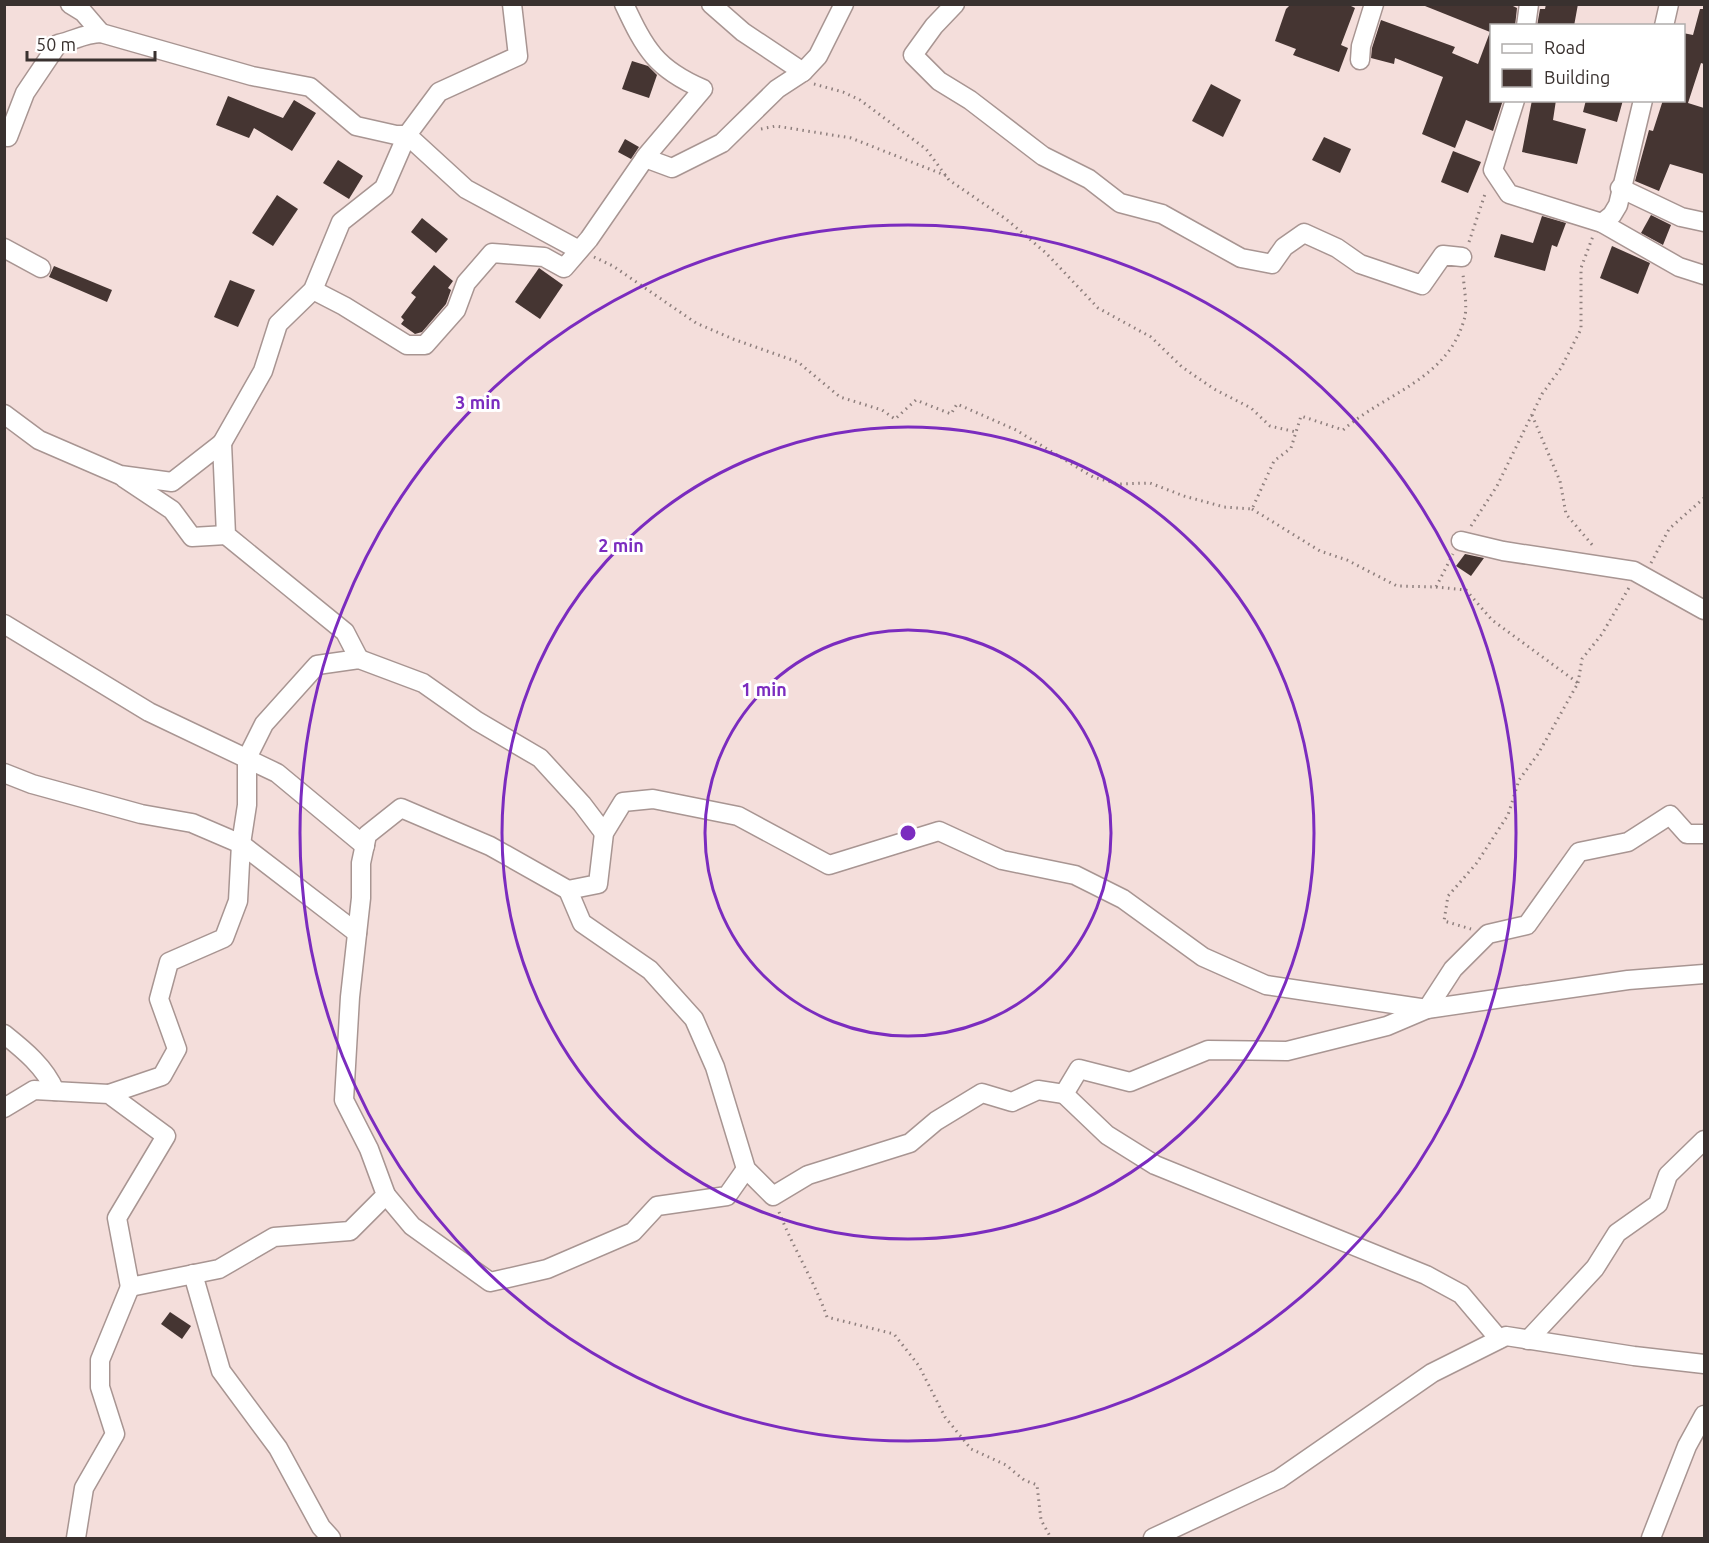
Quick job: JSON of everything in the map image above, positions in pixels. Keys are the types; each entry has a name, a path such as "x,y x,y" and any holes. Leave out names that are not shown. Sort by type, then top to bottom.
{"street":[{"path":"70,4 83,12 101,33"},
{"path":"120,475 172,482 222,443 263,371 278,324 313,290 341,222 384,188 407,135 439,92 518,56 512,4"},
{"path":"313,290 345,306 407,345 425,345 456,309 466,284 492,253 544,257 564,268 645,158 703,89 678,78 660,66 634,27 624,4"},
{"path":"711,4 743,33 798,75"},
{"path":"645,158 672,168 722,143 777,89 798,75 818,56 844,4"},
{"path":"955,4 927,34 913,55 939,81 970,99 1043,156 1089,179 1120,203 1162,214 1241,258 1272,264 1284,247 1304,233 1337,248 1360,264 1422,285 1443,255 1462,257"},
{"path":"1360,60 1374,4"},
{"path":"1526,24 1529,4"},
{"path":"1664,24 1669,4"},
{"path":"4,136 8,136 37,72 58,44 72,41 82,34 101,33 185,59 310,87 357,126 396,135 407,135 466,189 579,250"},
{"path":"1514,102 1493,170 1509,194 1602,224 1679,267 1704,275"},
{"path":"1602,224 1618,206 1620,188 1642,102"},
{"path":"1620,188 1681,217 1704,222"},
{"path":"4,249 41,268"},
{"path":"4,414 39,440 120,475 172,510 192,537 226,535 345,632 359,659"},
{"path":"222,443 226,535"},
{"path":"1461,541 1503,551 1614,568 1643,576 1704,610"},
{"path":"4,624 149,712 278,773 365,846"},
{"path":"4,1108 34,1090 109,1094 162,1076 177,1049 159,999 169,962 224,938 238,901 241,844 247,805 247,758 264,724 317,665 359,659 423,683 477,721 540,758 582,804 604,833"},
{"path":"4,773 32,784 141,814 192,823 241,844 357,933"},
{"path":"568,890 598,884 604,833 623,802 653,799 738,816 829,865 939,831 1002,860 1074,875 1123,899 1203,957 1266,985 1427,1009"},
{"path":"746,1169 727,1196 657,1206 633,1232 547,1269 490,1282 412,1226 386,1195 369,1149 344,1101 361,863 367,835 401,808 490,846 568,890 582,923 650,970 694,1019 715,1067 746,1169 773,1196 808,1175 910,1143 936,1121 982,1093 1012,1102 1038,1090 1064,1094 1107,1135 1155,1165 1426,1275 1461,1294 1499,1339"},
{"path":"1427,1009 1453,969 1488,934 1527,925 1579,852 1628,842 1670,815 1687,834 1704,834"},
{"path":"1064,1094 1079,1069 1130,1082 1208,1050 1287,1051 1387,1026 1427,1009 1628,980 1704,974"},
{"path":"4,1034 28,1053 51,1081 55,1091"},
{"path":"76,1539 84,1488 104,1458 115,1434 100,1387 100,1360 130,1287 117,1218 166,1136 109,1094"},
{"path":"1528,1340 1595,1268 1617,1233 1658,1204 1668,1175 1704,1140"},
{"path":"130,1287 219,1269 274,1237 350,1231 386,1195"},
{"path":"194,1274 220,1371 278,1448 321,1527 331,1539"},
{"path":"1153,1539 1279,1479 1432,1373 1506,1336 1634,1356 1704,1364"},
{"path":"1652,1539 1687,1446 1704,1414"}],"path":[{"path":"798,75 860,100 926,149 947,176"},
{"path":"754,131 776,126 851,138 947,176 1006,219 1046,254 1098,308 1151,337 1182,367 1214,389 1251,408 1270,426 1296,432"},
{"path":"1252,509 1274,462 1291,448 1301,416 1343,430 1360,416 1416,384 1444,361 1465,319 1462,257 1479,218 1493,170"},
{"path":"1436,587 1461,541 1497,486 1542,394 1561,368 1581,329 1581,268 1594,232 1602,224"},
{"path":"579,250 613,266 696,323 798,362 840,397 882,410 895,419 916,400 951,414 957,404 1016,429 1093,477 1118,484 1150,483 1184,496 1224,507 1252,509 1295,533 1320,551 1347,560 1397,586 1466,590 1492,620 1578,683"},
{"path":"1532,415 1560,481 1566,514 1614,568"},
{"path":"1488,934 1444,921 1448,896 1476,864 1508,815 1519,780 1538,754 1578,683 1582,659 1602,634 1629,586 1643,576 1669,529 1704,498"},
{"path":"773,1196 788,1235 815,1283 827,1317 894,1334 919,1366 945,1417 971,1449 1006,1465 1024,1480 1036,1485 1041,1520 1051,1539"}],"building":[{"path":"1291,4 1347,4 1355,8 1341,45 1348,48 1339,72 1293,55 1296,49 1275,41 1286,9"},
{"path":"1420,4 1509,4 1517,8 1515,24 1490,24 1490,32"},
{"path":"1546,4 1578,4 1574,24 1537,24 1540,9 1545,9"},
{"path":"1700,9 1704,9 1704,64 1701,63 1688,103 1704,108 1704,174 1670,164 1659,191 1635,181 1649,130 1653,131 1662,102 1685,102 1685,33 1693,35"},
{"path":"1381,20 1455,47 1452,53 1478,64 1490,32 1490,102 1502,102 1493,131 1466,120 1455,148 1422,134 1443,77 1395,58 1394,64 1371,58 1372,48"},
{"path":"632,61 648,66 657,75 649,98 622,89"},
{"path":"1211,84 1241,100 1223,137 1192,121"},
{"path":"228,96 283,118 294,100 316,113 292,151 254,128 249,138 216,125"},
{"path":"1532,102 1556,102 1553,120 1586,129 1577,164 1522,152"},
{"path":"1586,102 1622,102 1617,122 1583,112"},
{"path":"1324,137 1351,149 1340,173 1312,160"},
{"path":"625,139 639,147 631,159 618,152"},
{"path":"1453,151 1481,162 1468,193 1441,182"},
{"path":"338,160 363,176 349,199 323,183"},
{"path":"277,195 298,209 273,246 252,233"},
{"path":"1651,215 1671,225 1663,245 1641,233"},
{"path":"1542,216 1566,223 1557,247 1552,245 1545,271 1494,257 1501,234 1533,243"},
{"path":"422,218 448,239 436,253 411,232"},
{"path":"1612,246 1650,263 1638,294 1600,278"},
{"path":"434,265 453,281 448,288 451,290 446,304 422,332 415,334 401,324 404,320 401,317 416,297 411,293"},
{"path":"54,266 112,290 107,302 49,277"},
{"path":"539,268 563,285 540,319 515,302"},
{"path":"230,280 255,290 238,327 214,317"},
{"path":"1465,554 1484,558 1471,576 1456,566"},
{"path":"170,1312 191,1326 182,1339 161,1324"}]}
